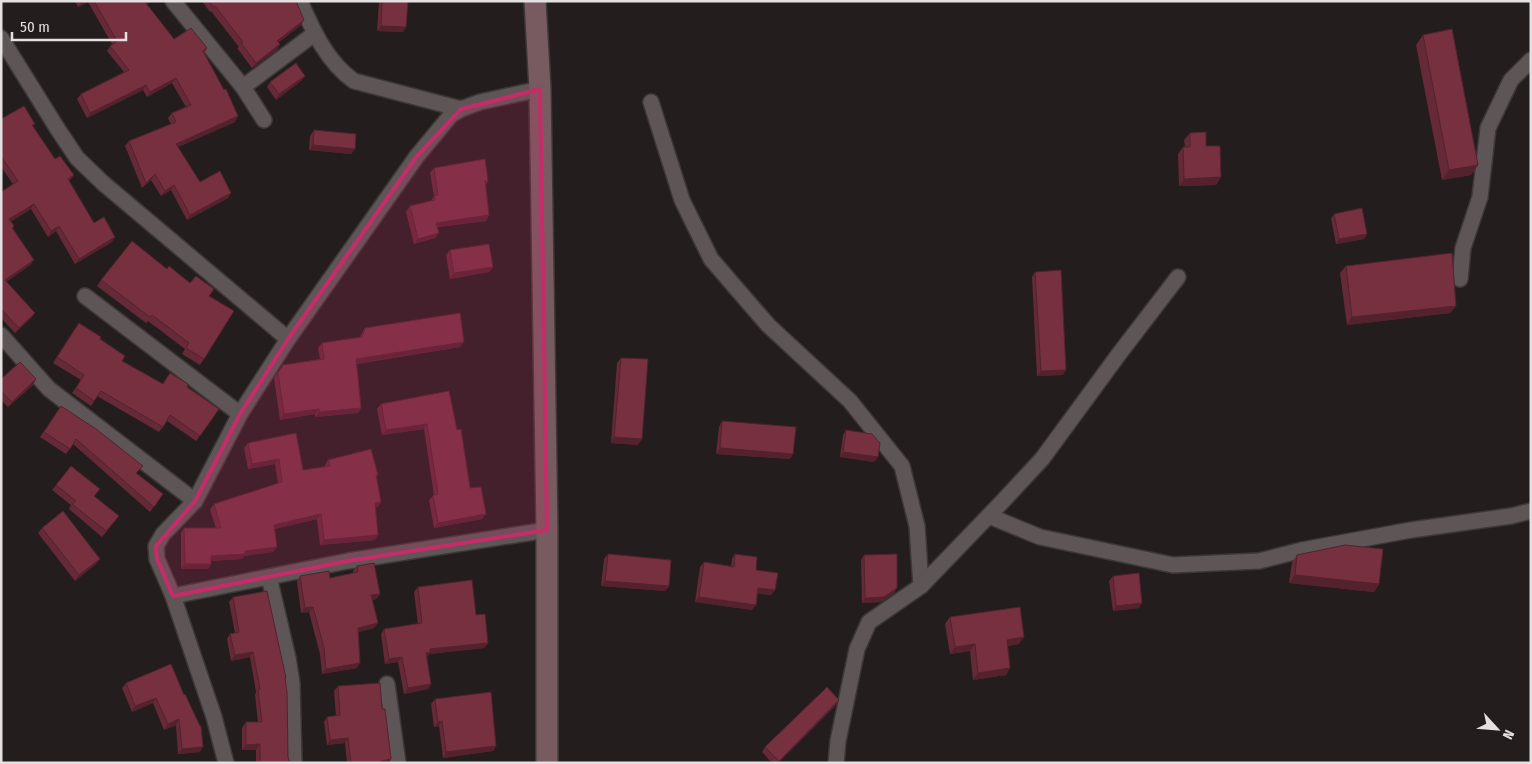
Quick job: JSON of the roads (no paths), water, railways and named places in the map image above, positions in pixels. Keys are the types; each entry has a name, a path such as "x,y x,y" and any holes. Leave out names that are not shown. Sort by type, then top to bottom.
{"main road":[{"path":"535,1 540,89 547,530 547,763"}],"street":[{"path":"172,1 243,88 264,120"},
{"path":"300,1 314,34 337,66 354,81 461,108"},
{"path":"243,88 314,34"},
{"path":"1,38 77,158 288,339"},
{"path":"1460,279 1463,248 1480,197 1488,128 1511,80 1531,60"},
{"path":"226,763 214,717 173,596 157,559 156,546 163,534 195,501 240,414 288,339 417,156 451,116 461,108 540,89"},
{"path":"650,102 682,200 711,259 768,325 850,400 902,466 917,526 920,586"},
{"path":"836,763 838,741 857,649 869,622 920,586 1042,459 1118,354 1178,277"},
{"path":"85,296 240,414"},
{"path":"1,335 49,389 195,501"},
{"path":"989,516 1040,537 1173,565 1259,561 1302,550 1402,532 1511,516 1531,511"},
{"path":"173,596 348,561 547,530"},
{"path":"269,577 292,683 294,763"},
{"path":"387,684 398,763"}]}
